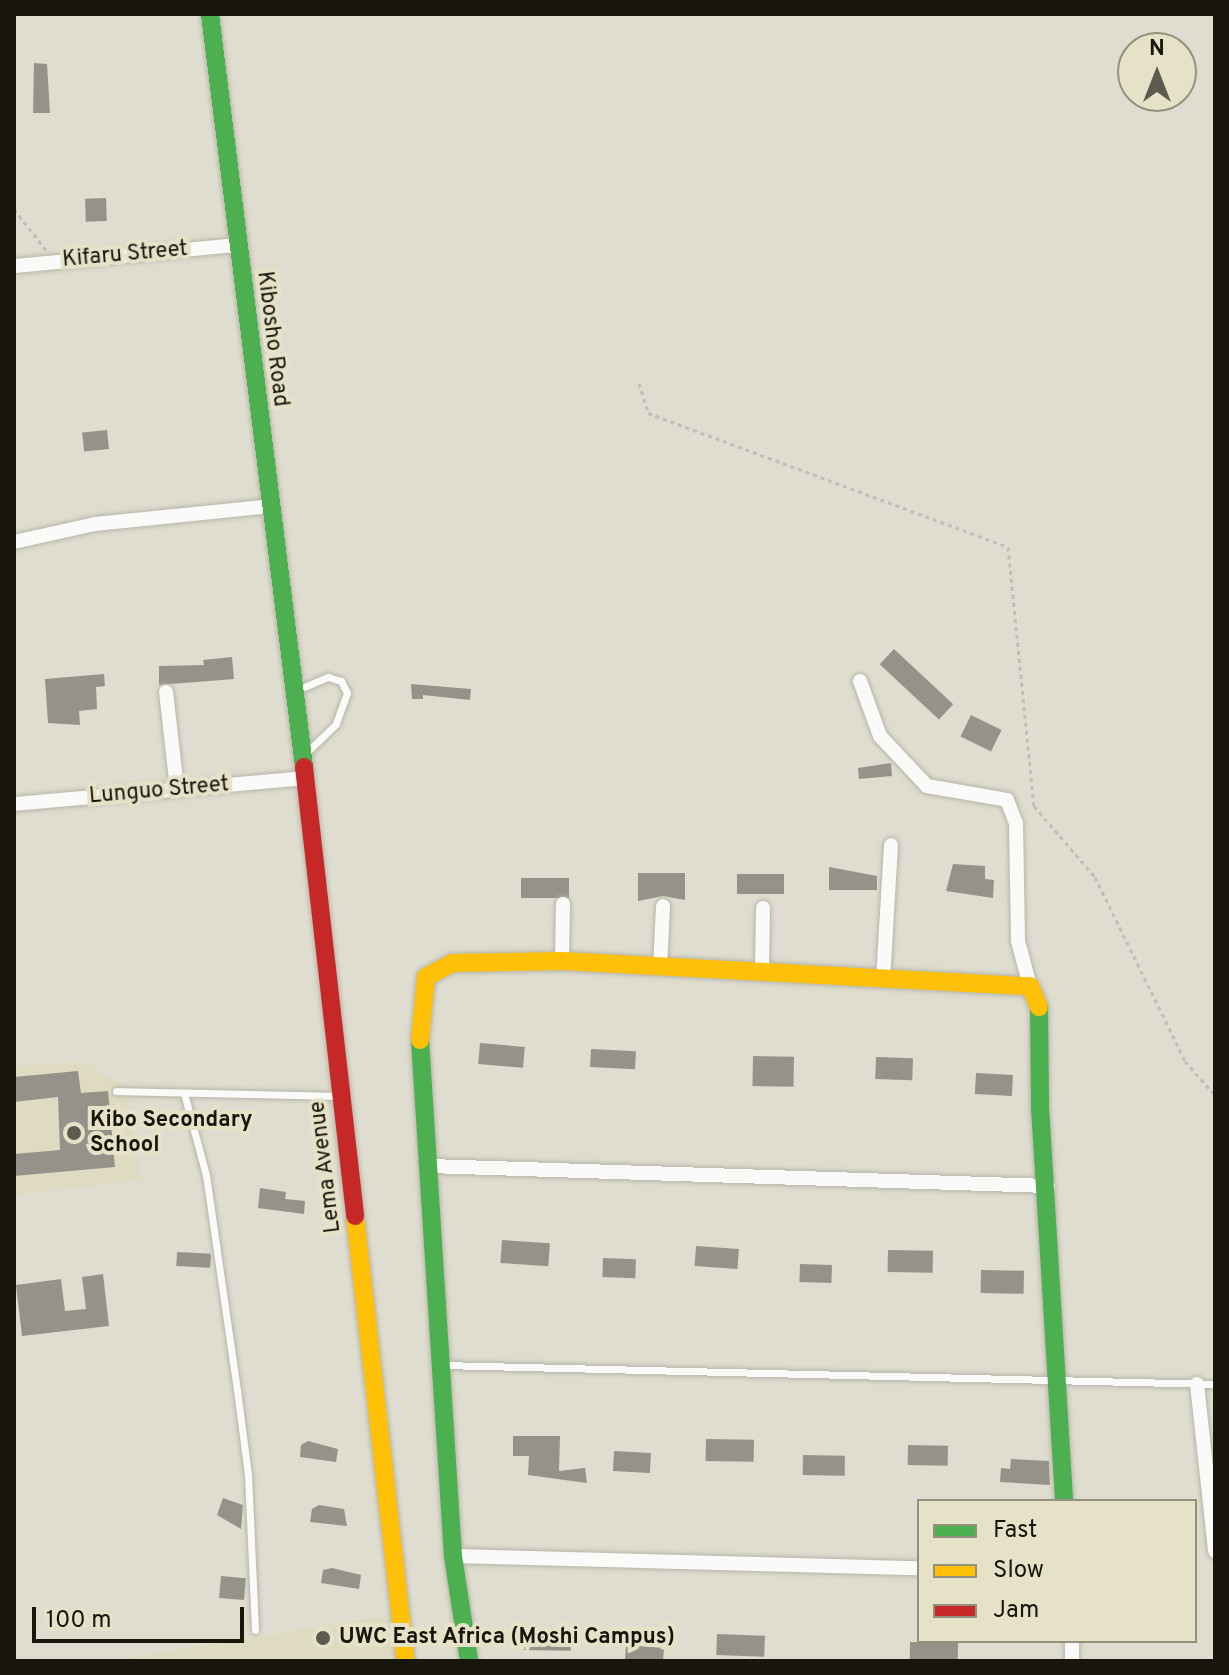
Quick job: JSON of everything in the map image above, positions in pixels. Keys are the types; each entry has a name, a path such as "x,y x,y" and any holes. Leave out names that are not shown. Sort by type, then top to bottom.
{"street":[{"name":"Kibosho Road","path":"210,14 289,669"},
{"name":"Kifaru Street","path":"14,266 236,245"},
{"path":"14,542 95,524 271,506"},
{"name":"Lema Avenue","path":"289,669 303,755 406,1661"},
{"path":"860,681 880,736 927,786 1007,800 1016,823 1018,941 1030,986 1041,1011 1039,1091 1048,1186 1055,1383 1064,1499"},
{"path":"166,692 177,789"},
{"name":"Lunguo Street","path":"14,804 305,778"},
{"path":"883,980 891,845"},
{"path":"562,961 563,904"},
{"path":"660,968 663,906"},
{"path":"762,972 763,908"},
{"path":"469,1661 453,1556 418,1017 426,977 452,963 562,961 1030,986"},
{"path":"429,1166 1048,1186"},
{"path":"1197,1384 1215,1551"},
{"path":"453,1556 917,1568"}],"lane":[{"path":"295,691 328,677 341,681 347,693 336,724 303,755"},
{"path":"116,1091 342,1096"},
{"path":"184,1093 206,1175 237,1390 248,1475 255,1630"},
{"path":"440,1365 1055,1383 1215,1384"}],"path":[{"path":"14,209 33,227 51,261"},
{"path":"639,383 648,413 1008,547 1034,806 1095,877 1185,1061 1215,1095"}],"shaded area":[{"name":"Kibo Secondary School","path":"85,1062 125,1086 141,1180 14,1195 14,1066"},
{"name":"UWC East Africa (Moshi Campus)","path":"392,1615 397,1661 111,1661"}],"building":[{"path":"34,63 47,64 50,113 33,113"},
{"path":"106,198 107,221 86,222 85,199"},
{"path":"107,430 109,449 84,452 82,433"},
{"path":"894,649 953,704 939,720 880,664"},
{"path":"232,657 234,679 159,685 159,666 204,665 203,660"},
{"path":"104,674 105,686 96,687 97,709 79,711 80,725 48,723 45,679"},
{"path":"411,684 471,689 470,700 423,695 423,699 412,699"},
{"path":"971,715 1002,730 991,751 960,737"},
{"path":"891,763 892,776 859,779 858,768"},
{"path":"953,864 985,866 985,879 994,880 993,898 946,891"},
{"path":"829,867 877,876 877,890 829,890"},
{"path":"638,873 685,873 685,900 663,896 638,901"},
{"path":"737,874 784,874 784,894 737,894"},
{"path":"521,878 569,878 569,898 521,898"},
{"path":"480,1043 525,1047 523,1068 478,1064"},
{"path":"591,1049 636,1051 635,1069 590,1067"},
{"path":"753,1056 794,1057 793,1087 752,1086"},
{"path":"876,1057 913,1058 912,1080 875,1079"},
{"path":"78,1071 81,1093 108,1091 115,1167 14,1176 14,1154 60,1150 58,1097 14,1102 14,1077"},
{"path":"976,1073 1013,1075 1012,1096 975,1094"},
{"path":"260,1188 286,1192 285,1199 305,1201 304,1214 258,1208"},
{"path":"502,1240 550,1243 548,1266 500,1263"},
{"path":"696,1246 739,1249 738,1269 695,1266"},
{"path":"888,1250 933,1251 933,1273 888,1272"},
{"path":"177,1252 211,1254 210,1268 176,1266"},
{"path":"603,1258 636,1259 635,1278 602,1277"},
{"path":"800,1264 832,1265 831,1283 799,1282"},
{"path":"981,1270 1024,1271 1024,1294 981,1293"},
{"path":"103,1274 109,1326 22,1336 16,1285 61,1279 65,1311 86,1309 82,1277"},
{"path":"513,1436 560,1436 559,1471 585,1468 587,1483 528,1475 529,1456 513,1456"},
{"path":"706,1439 754,1440 754,1462 706,1461"},
{"path":"308,1441 338,1449 336,1462 300,1457 301,1445"},
{"path":"908,1445 948,1446 948,1466 908,1465"},
{"path":"614,1451 651,1453 650,1473 613,1471"},
{"path":"803,1455 845,1456 845,1476 803,1475"},
{"path":"1011,1459 1049,1461 1050,1485 1000,1482 1001,1468 1010,1469"},
{"path":"223,1498 243,1505 241,1529 217,1515"},
{"path":"319,1505 344,1509 347,1526 310,1522 312,1509"},
{"path":"332,1568 361,1575 359,1589 321,1583 323,1570"},
{"path":"221,1576 246,1578 244,1600 219,1598"},
{"path":"524,1630 571,1631 571,1651 524,1650"},
{"path":"717,1634 765,1636 764,1657 716,1655"},
{"path":"910,1642 958,1643 958,1661 910,1661"},
{"path":"626,1645 664,1648 663,1661 625,1661"}],"traffic: fast":[{"path":"210,14 304,767"},
{"path":"1039,1007 1040,1107 1064,1499"},
{"path":"420,1040 453,1556 469,1661"}],"traffic: slow":[{"path":"420,1040 426,977 452,963 562,961 1030,986 1039,1007"},
{"path":"355,1216 406,1661"}],"traffic: jam":[{"path":"304,767 355,1216"}],"place":[{"name":"Kibo Secondary School","path":"74,1133"},
{"name":"UWC East Africa (Moshi Campus)","path":"323,1638"}]}
